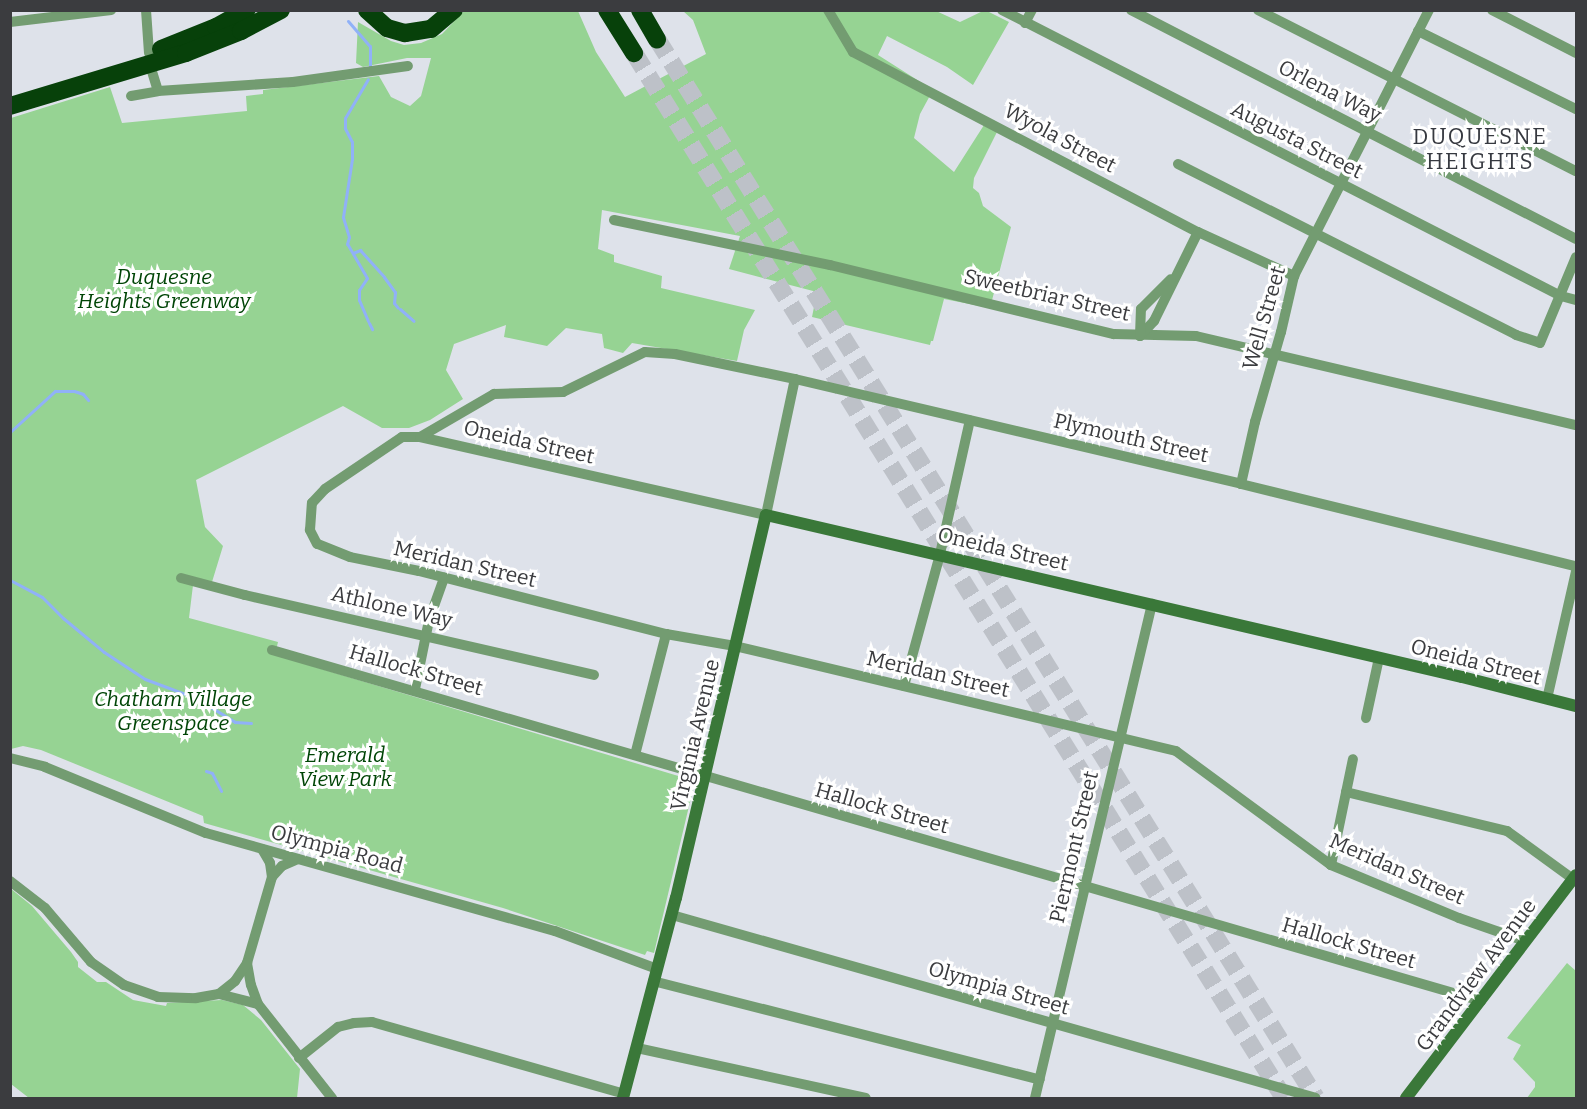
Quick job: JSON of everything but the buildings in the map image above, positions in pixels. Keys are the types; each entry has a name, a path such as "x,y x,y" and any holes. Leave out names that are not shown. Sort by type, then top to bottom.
{"highway":[{"path":"10,94 219,40 281,10"},
{"path":"368,10 387,28 414,33 438,25 454,10"},
{"path":"607,10 634,53"},
{"path":"640,10 657,39"},
{"path":"10,106 150,59 242,13"}],"street":[{"path":"10,22 111,10"},
{"path":"146,10 150,59 158,91"},
{"name":"Wyola Street","path":"828,10 853,52 1198,232 1294,276"},
{"name":"Augusta Street","path":"1002,10 1561,297 1576,300"},
{"path":"1025,23 1032,10"},
{"name":"Orlena Way","path":"1131,10 1576,239"},
{"path":"1258,10 1576,171"},
{"name":"Well Street","path":"1241,484 1294,276 1366,131 1430,10"},
{"path":"1492,10 1576,53"},
{"path":"1418,31 1576,109"},
{"path":"131,96 158,91 293,82 408,66"},
{"path":"1178,164 1516,335 1540,343 1576,257"},
{"name":"Sweetbriar Street","path":"614,220 830,265 1114,334 1196,336 1576,425"},
{"path":"1140,336 1154,321 1198,232"},
{"path":"1140,336 1141,309 1178,272"},
{"name":"Plymouth Street","path":"420,437 494,394 563,392 645,352 675,354 795,379 970,420 1576,566"},
{"name":"Virginia Avenue","path":"624,1096 672,915 766,515 795,379"},
{"path":"904,686 940,554 970,420"},
{"name":"Meridan Street","path":"420,437 402,437 324,489 312,503 310,530 316,544 374,563 444,578 666,634 735,646 1176,751 1331,865 1459,918 1525,941"},
{"name":"Oneida Street","path":"420,437 940,554 1576,706"},
{"path":"1547,699 1576,571"},
{"name":"Athlone Way","path":"181,578 245,595 594,675"},
{"path":"415,689 426,635 444,578"},
{"name":"Piermont Street","path":"1035,1098 1152,604"},
{"path":"635,755 666,634"},
{"name":"Hallock Street","path":"272,650 415,689 705,776 1481,1001"},
{"path":"1366,718 1379,658"},
{"name":"Olympia Road","path":"10,758 45,767 206,833 555,931 655,975 1040,1080"},
{"path":"1331,865 1353,759"},
{"path":"1346,792 1507,831 1575,877"},
{"path":"219,994 235,981 247,963 272,877 270,863 262,849"},
{"path":"272,877 282,866 298,859"},
{"name":"Grandview Avenue","path":"1406,1098 1575,877"},
{"path":"10,881 45,908 91,962 124,985 158,997 196,998 219,994 258,1005"},
{"name":"Olympia Street","path":"672,915 1316,1098"},
{"path":"247,963 251,986 258,1005 332,1098"},
{"path":"300,1058 338,1027 372,1022 624,1096"},
{"path":"637,1048 866,1098"},
{"path":"801,1098 803,1086"}],"green space":[{"name":"Duquesne Heights Greenway","path":"934,10 960,22 985,10 1009,22 973,85 947,67 887,36 878,55 933,90 920,114 914,138 954,172 984,125 997,132 974,178 973,188 979,193 983,206 1011,227 990,308 944,299 930,345 812,317 817,292 729,269 740,236 602,210 598,249 614,255 614,262 662,276 661,288 755,310 744,330 737,361 632,343 623,353 604,348 602,334 566,328 547,346 504,337 506,325 454,344 446,370 463,399 430,420 409,428 382,428 343,406 196,480 205,527 223,546 212,582 194,577 189,618 278,642 275,655 695,781 654,953 647,951 645,955 503,908 204,823 203,816 41,750 23,746 11,749 11,118 110,87 122,123 247,111 246,96 263,94 263,90 379,76 391,97 410,106 421,96 431,58 407,58 363,67 356,63 358,22 391,41 404,45 421,43 442,34 464,11 578,11 596,52 625,97 706,54 693,20 683,11"},
{"path":"10,888 32,906 71,952 78,962 78,967 97,982 106,982 133,1000 166,1006 167,1003 222,1000 243,1005 261,1020 300,1069 297,1098 29,1098 11,1084"},
{"path":"1567,963 1576,971 1576,1098 1527,1098 1535,1087 1535,1082 1513,1059 1521,1045 1507,1038"}],"waterway":[{"path":"348,21 370,46 370,68"},
{"path":"368,79 345,118 345,128 352,142 352,159 343,217 349,237 347,244 367,278 359,290 359,300 368,321"},
{"path":"353,253 360,250 384,277 395,292 394,303 398,308"},
{"path":"400,309 414,321"},
{"path":"369,323 372,329"},
{"path":"10,432 55,391 74,391 83,394 88,400"},
{"path":"10,580 42,597 104,652 145,679 196,698 235,722 251,723"},
{"path":"206,771 212,773 221,791"}],"tunnel":[{"path":"657,39 1316,1098"},
{"path":"634,53 1284,1098"}],"district":[{"name":"DUQUESNE HEIGHTS","path":"1480,148"}],"park label":[{"name":"Chatham Village Greenspace","path":"173,711"},
{"name":"Emerald View Park","path":"345,767"}]}
